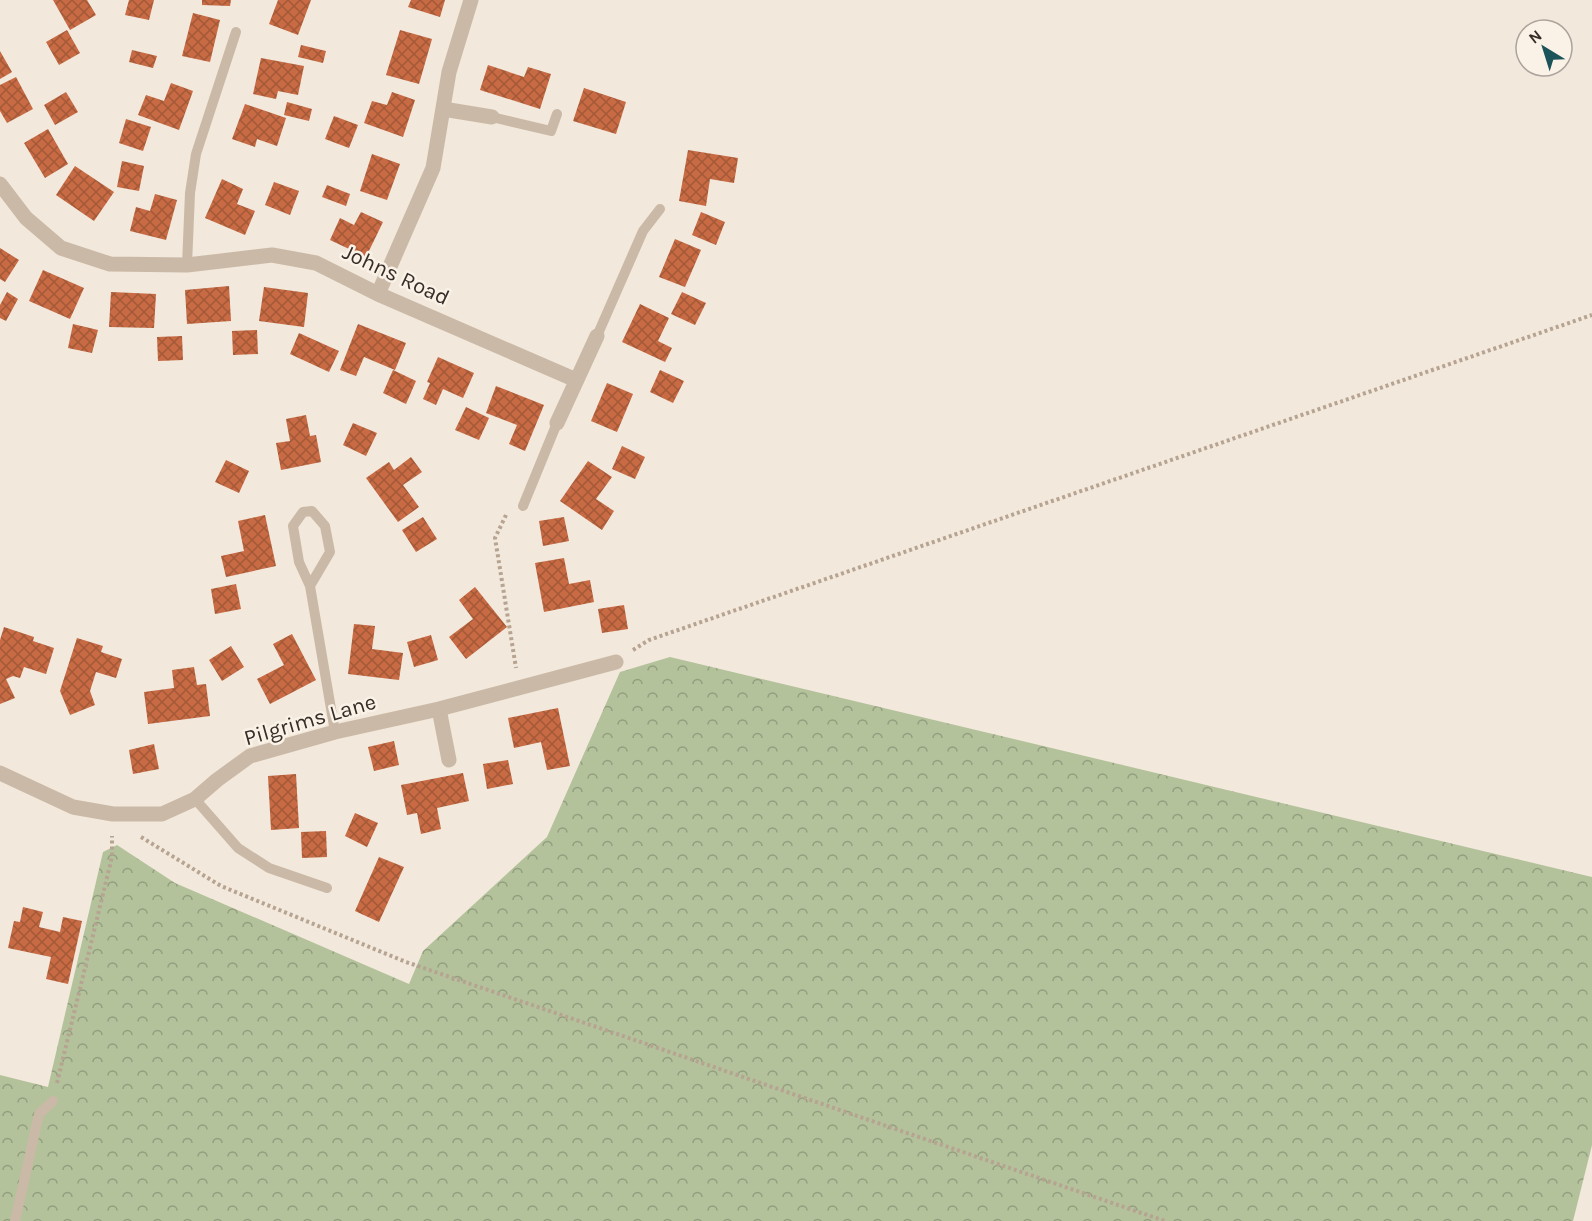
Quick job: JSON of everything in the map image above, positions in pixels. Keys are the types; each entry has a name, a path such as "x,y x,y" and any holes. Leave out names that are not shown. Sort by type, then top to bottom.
{"street":[{"path":"378,294 433,168 449,72 471,0"},
{"path":"443,109 492,117"},
{"name":"Johns Road","path":"0,184 26,218 62,248 110,264 187,265 272,255 316,263 378,294 576,380"},
{"path":"557,423 597,336"},
{"name":"Pilgrims Lane","path":"0,773 73,807 113,814 162,814 195,799 250,756 335,732 438,709 616,662"},
{"path":"438,709 449,760"}],"lane":[{"path":"187,265 190,193 196,154 236,32"},
{"path":"492,117 551,131 557,114"},
{"path":"597,336 642,231 660,209"},
{"path":"523,506 557,423"},
{"path":"310,586 330,552 325,526 312,511 303,512 293,526 299,562 310,586 335,732"},
{"path":"195,799 238,848 269,868 327,888"},
{"path":"15,1221 39,1114 53,1101"}],"path":[{"path":"616,662 649,640 1592,315"},
{"path":"509,506 495,538 519,687"},
{"path":"53,1101 112,856 113,814"},
{"path":"113,814 132,831 221,886 406,962 1164,1221"}],"green space":[{"path":"670,657 1592,877 1592,1145 1573,1221 0,1221 0,1075 48,1087 103,852 117,845 175,883 409,984 423,951 547,837 620,672"}],"building":[{"path":"53,0 87,0 96,15 70,30"},
{"path":"129,0 154,0 149,20 125,15"},
{"path":"202,0 231,0 230,6 202,5"},
{"path":"278,0 311,0 298,35 269,24"},
{"path":"411,0 445,0 440,17 408,7"},
{"path":"193,13 220,20 210,62 182,56"},
{"path":"67,30 80,53 59,65 46,42"},
{"path":"400,30 432,39 419,84 386,75"},
{"path":"301,45 326,51 323,63 298,57"},
{"path":"132,50 157,56 153,68 129,62"},
{"path":"0,51 12,72 0,79"},
{"path":"261,58 304,66 298,95 278,91 276,99 253,94"},
{"path":"488,65 524,77 528,67 551,74 540,109 480,90"},
{"path":"16,77 33,109 7,123 0,111 0,85"},
{"path":"171,83 193,91 179,130 138,115 146,95 164,101"},
{"path":"584,88 626,102 616,134 573,121"},
{"path":"66,92 78,112 55,125 44,105"},
{"path":"392,92 415,100 403,137 364,123 372,101 387,105"},
{"path":"287,102 312,109 309,121 284,115"},
{"path":"245,104 286,118 277,146 257,139 255,147 232,139"},
{"path":"334,116 358,125 349,148 325,139"},
{"path":"126,119 151,127 143,151 119,143"},
{"path":"48,129 68,164 45,178 24,143"},
{"path":"688,150 738,158 734,183 710,179 706,206 679,201"},
{"path":"372,154 400,164 387,200 360,191"},
{"path":"122,161 144,166 139,191 117,187"},
{"path":"75,166 114,192 94,221 56,195"},
{"path":"222,179 243,189 237,204 255,211 245,235 205,218"},
{"path":"274,182 299,191 290,215 265,205"},
{"path":"327,185 350,194 346,206 322,197"},
{"path":"155,194 177,200 166,240 130,231 136,207 150,211"},
{"path":"361,212 383,222 366,257 330,240 340,218 354,225"},
{"path":"701,212 725,222 716,245 692,235"},
{"path":"675,239 701,250 685,287 659,277"},
{"path":"0,248 19,260 5,282 0,279"},
{"path":"43,270 84,288 70,319 29,301"},
{"path":"229,286 231,321 187,324 185,290"},
{"path":"264,287 308,293 304,327 259,321"},
{"path":"7,292 18,299 6,321 0,318 0,305"},
{"path":"111,292 156,294 154,328 109,327"},
{"path":"682,292 706,303 695,325 671,314"},
{"path":"640,304 669,318 658,341 672,348 665,362 622,342"},
{"path":"73,324 98,330 92,353 68,348"},
{"path":"358,324 406,343 395,370 364,357 356,376 340,370"},
{"path":"257,330 258,354 233,355 232,331"},
{"path":"299,333 339,351 329,372 290,354"},
{"path":"182,336 183,360 158,361 157,337"},
{"path":"438,357 474,373 463,398 443,389 436,405 423,399 430,383 427,382"},
{"path":"393,370 416,381 406,404 383,393"},
{"path":"660,370 684,381 673,403 650,392"},
{"path":"607,383 633,394 617,432 591,421"},
{"path":"496,386 544,405 525,451 509,444 517,425 486,413"},
{"path":"466,407 489,418 479,440 455,430"},
{"path":"306,415 310,436 316,435 321,462 281,470 276,443 290,441 286,419"},
{"path":"353,423 377,433 366,456 343,445"},
{"path":"622,446 645,457 635,479 612,469"},
{"path":"411,457 422,472 403,485 419,507 398,522 366,478 389,462 394,470"},
{"path":"226,460 249,471 239,493 215,482"},
{"path":"588,461 612,477 596,499 614,511 602,530 560,501"},
{"path":"265,515 276,566 226,577 221,556 244,551 238,521"},
{"path":"423,517 437,539 416,552 402,530"},
{"path":"564,517 569,541 543,546 539,521"},
{"path":"564,558 569,584 590,580 594,602 544,612 535,563"},
{"path":"236,584 241,609 215,614 211,589"},
{"path":"475,587 507,627 466,659 449,637 473,619 459,600"},
{"path":"624,605 628,629 602,633 598,609"},
{"path":"354,624 375,626 372,649 403,653 399,680 348,674"},
{"path":"4,627 34,637 33,641 54,648 46,674 24,667 20,678 13,676 6,679 15,698 0,704 0,640"},
{"path":"292,634 316,680 270,704 257,679 284,665 273,644"},
{"path":"431,635 438,660 414,667 407,642"},
{"path":"77,638 103,646 101,652 122,659 116,678 96,672 90,691 95,705 70,715 60,691"},
{"path":"231,646 244,667 222,681 209,660"},
{"path":"194,667 197,685 206,684 210,716 148,724 144,692 174,688 172,670"},
{"path":"558,708 570,766 547,770 541,742 514,748 508,718"},
{"path":"394,741 399,765 374,771 368,747"},
{"path":"154,744 159,769 133,774 129,750"},
{"path":"508,760 513,784 487,789 483,764"},
{"path":"463,773 469,801 437,808 441,829 421,834 417,813 407,815 401,785"},
{"path":"296,774 299,828 271,830 268,776"},
{"path":"355,813 378,823 367,847 345,836"},
{"path":"326,831 327,857 302,858 301,832"},
{"path":"379,857 404,867 379,922 355,911"},
{"path":"23,907 43,912 39,927 60,932 63,917 82,921 68,984 46,979 51,957 8,948 14,921 20,922"}]}
